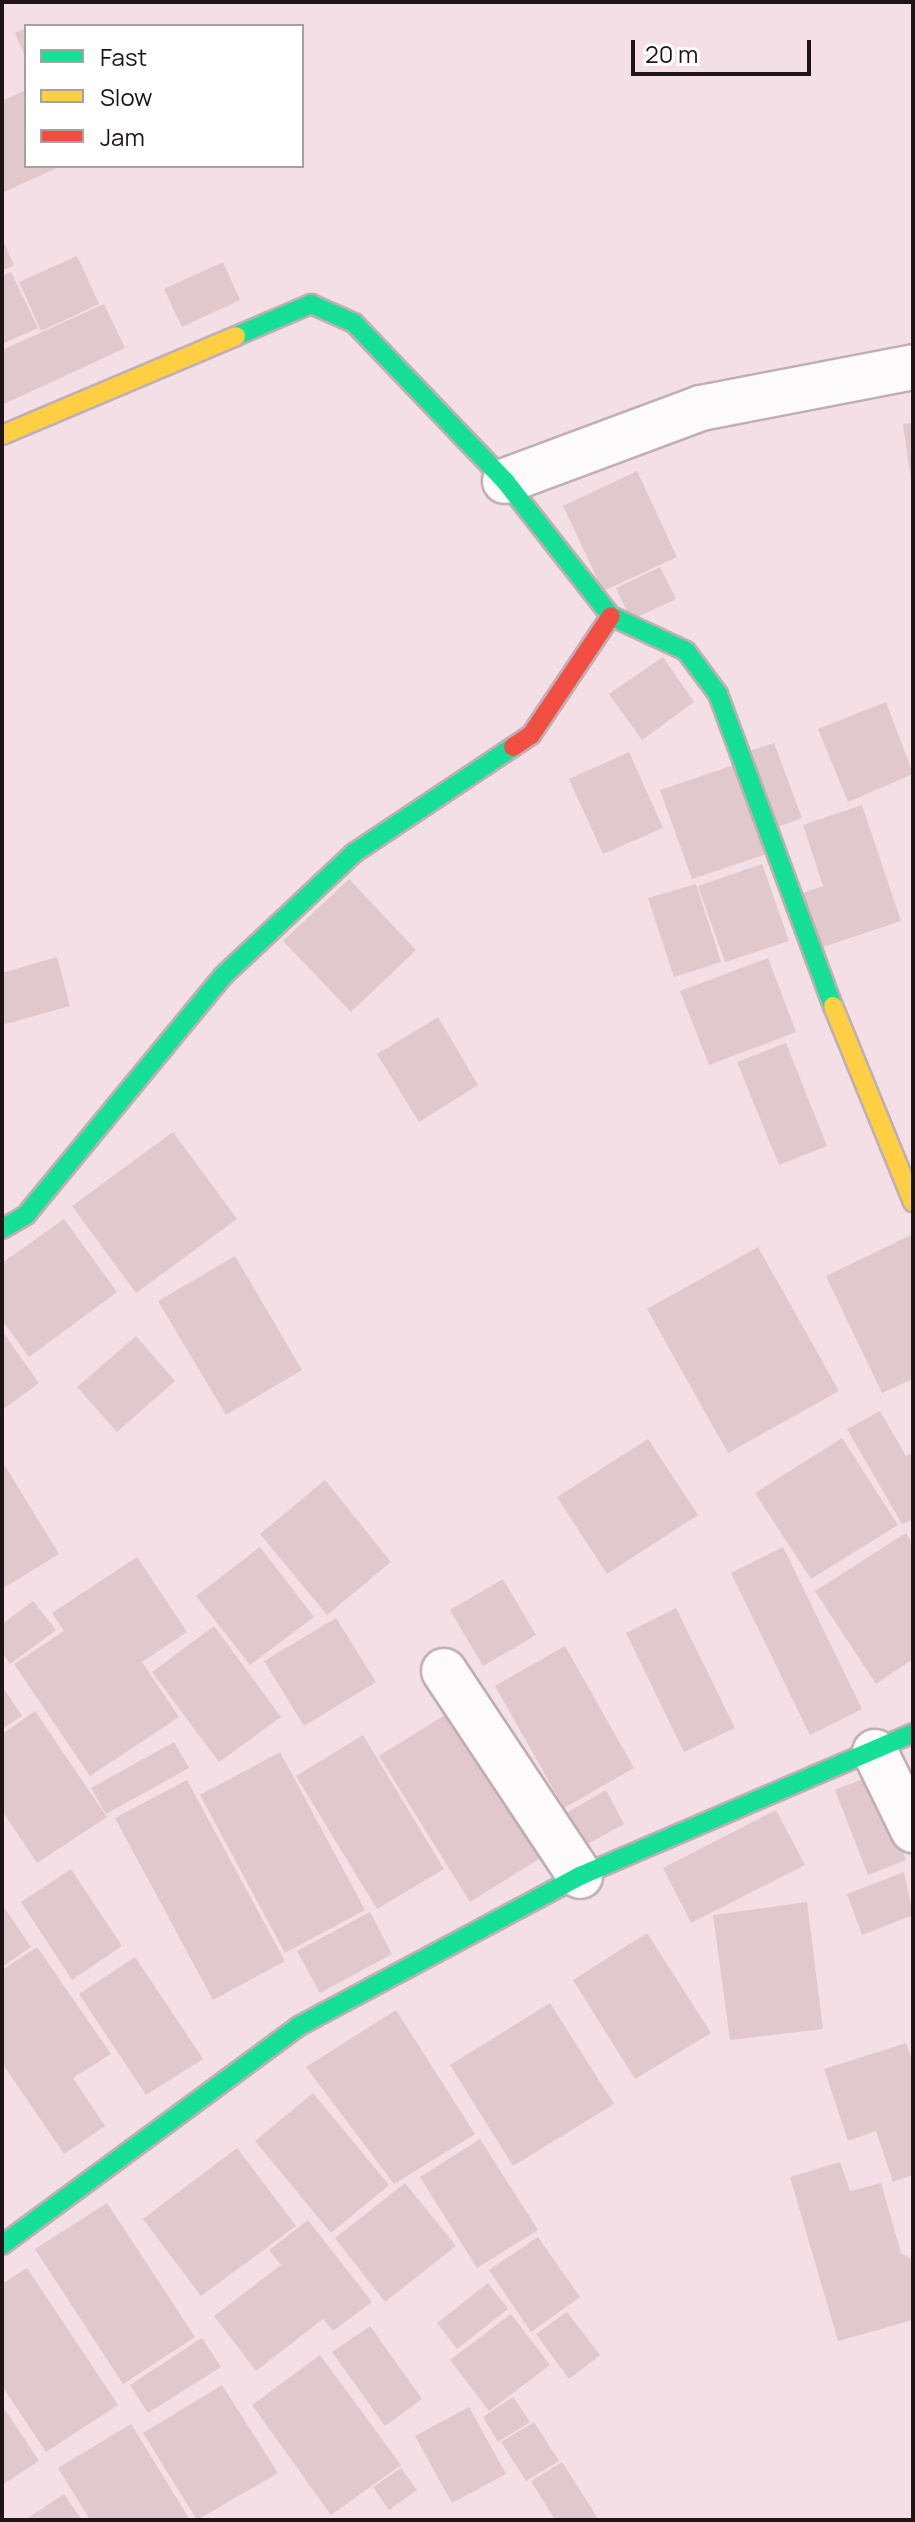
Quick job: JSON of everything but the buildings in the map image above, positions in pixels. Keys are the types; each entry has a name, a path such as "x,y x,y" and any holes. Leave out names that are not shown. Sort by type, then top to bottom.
{"street":[{"path":"2,435 311,304 354,323 505,481 611,616 686,651 718,694 776,865 913,1202"},
{"path":"505,481 701,408 913,367"},
{"path":"2,1229 26,1215 223,976 343,863 531,735 611,616"},
{"path":"444,1671 580,1876"},
{"path":"2,2245 299,2026 580,1876 894,1742 913,1830"}],"traffic: fast":[{"path":"236,336 311,304 354,323 505,481 611,616 686,651 718,694 833,1006"},
{"path":"2,1229 26,1215 223,976 354,853 513,747"},
{"path":"2,2245 299,2026 580,1876 913,1733"}],"traffic: slow":[{"path":"2,435 236,336"},
{"path":"833,1006 913,1202"}],"traffic: jam":[{"path":"513,747 531,735 611,616"}]}
